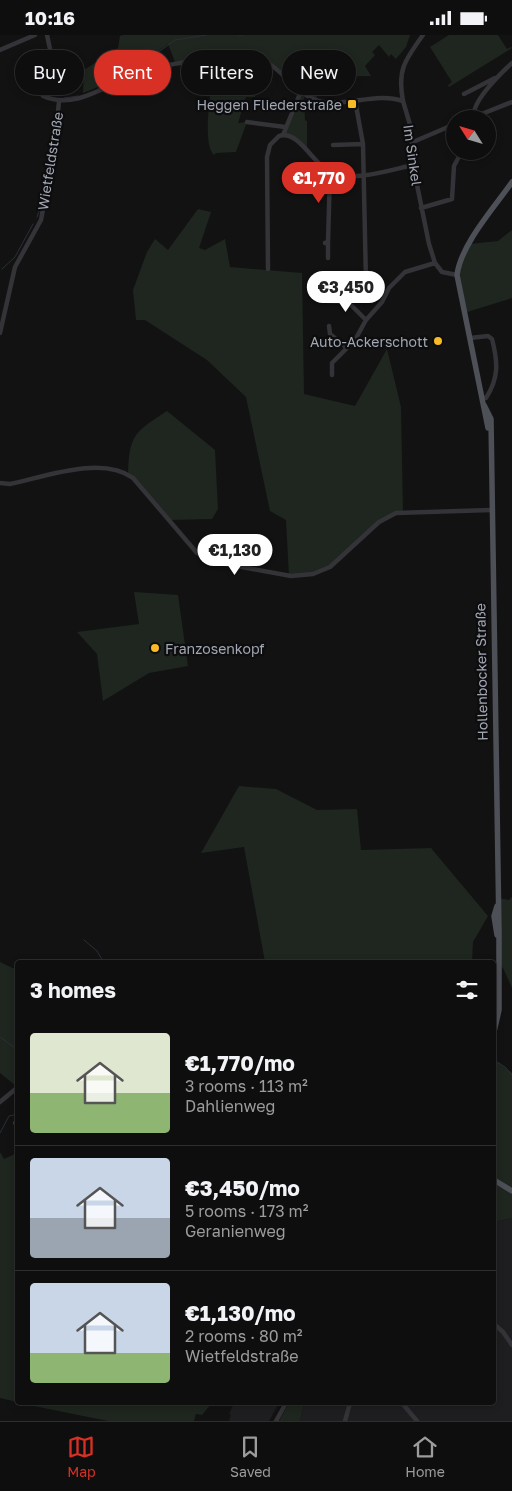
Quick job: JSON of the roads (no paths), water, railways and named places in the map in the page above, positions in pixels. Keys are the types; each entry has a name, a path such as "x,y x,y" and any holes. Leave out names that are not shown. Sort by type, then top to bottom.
{"main road":[{"name":"Hollenbocker Straße","path":"496,1023 499,1010 498,904 490,439 484,401 457,275 462,256 469,244 512,182"},
{"path":"496,1182 512,1191"}],"street":[{"path":"0,50 35,35"},
{"path":"47,35 50,49 40,68 37,85 43,97 59,101 79,99 144,71 204,60 258,60 272,66 282,75"},
{"name":"Im Sinkel","path":"423,35 405,59 400,85 402,101 413,142 413,165 421,208 435,263"},
{"path":"473,110 498,77 512,63"},
{"path":"464,94 498,77"},
{"path":"268,269 267,157 270,145 283,135 299,95"},
{"path":"309,95 322,102 384,97 402,101"},
{"path":"355,100 364,144 366,282"},
{"name":"Wietfeldstraße","path":"0,333 15,267 41,220 55,143 59,101"},
{"path":"490,110 512,101"},
{"path":"247,122 285,127"},
{"path":"413,142 446,128"},
{"path":"283,135 296,139 312,158 330,173 351,177 413,165"},
{"path":"333,145 364,144"},
{"path":"421,208 452,199 454,166 457,160"},
{"path":"328,258 330,173"},
{"path":"332,375 332,363 347,348 366,320 382,302 389,288 405,272 435,263 442,272 457,275"},
{"path":"327,301 348,302 366,320"},
{"path":"329,326 330,334 347,348"},
{"path":"470,338 488,336 492,339 496,351 498,373 493,387 484,401"},
{"path":"0,483 10,484 72,469 124,473 133,478 197,553 220,563 291,576 312,574 330,567 379,521 396,513 491,510"},
{"path":"0,1103 15,1090"},
{"path":"496,1326 512,1345"},
{"path":"276,1421 285,1405"},
{"path":"345,1421 349,1405"},
{"path":"404,1405 417,1421"}],"waterway":[{"path":"161,50 175,40 207,35"},
{"path":"238,35 244,35"},
{"path":"64,98 78,96"},
{"path":"47,173 50,148"},
{"path":"37,217 42,203"},
{"path":"2,269 15,257 33,224"},
{"path":"84,940 97,951 102,960"},
{"path":"0,1037 15,1048"},
{"path":"496,1061 505,1067 512,1075"},
{"path":"0,1133 9,1116 15,1115"}],"place":[{"name":"Heggen Fliederstraße","path":"352,104"},
{"name":"Auto-Ackerschott","path":"438,341"},
{"name":"Franzosenkopf","path":"155,648"}]}
